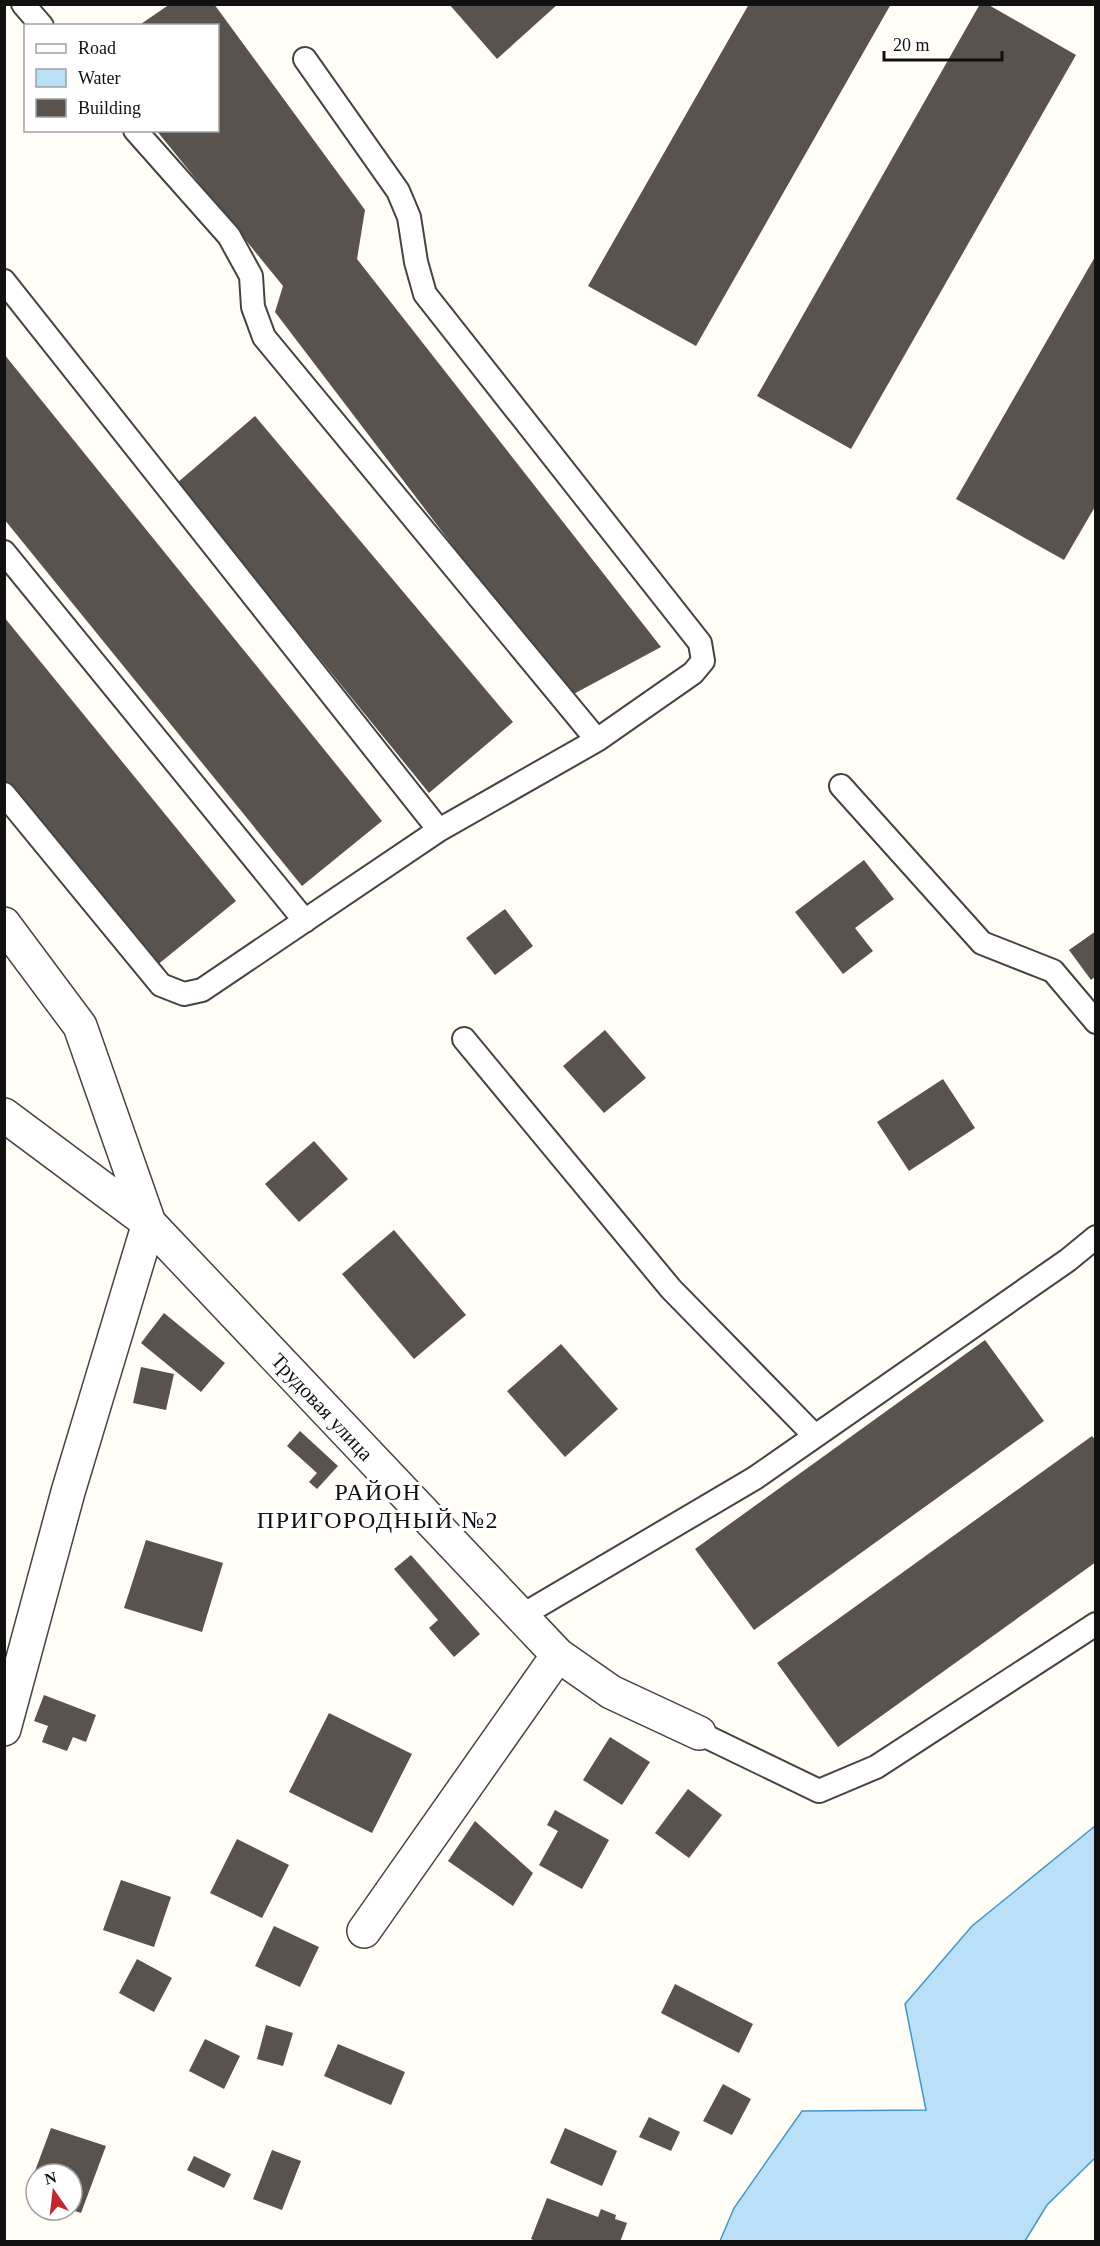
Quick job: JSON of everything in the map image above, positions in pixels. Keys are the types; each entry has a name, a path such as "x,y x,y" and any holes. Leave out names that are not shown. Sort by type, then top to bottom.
{"street":[{"name":"Трудовая улица","path":"4,924 80,1026 149,1223"},
{"name":"Трудовая улица","path":"4,1115 149,1223 558,1655 611,1692 699,1733"},
{"path":"4,1729 68,1492 149,1223"},
{"path":"364,1931 558,1655"}],"lane":[{"path":"23,4 40,24"},
{"path":"4,794 161,985 184,994 202,990 438,830 597,740 693,672 703,661 700,643 425,294 416,262 409,217 398,191 305,59"},
{"path":"137,132 229,236 251,276 253,307 264,337 597,740"},
{"path":"4,281 438,830"},
{"path":"4,552 306,921"},
{"path":"841,786 982,943 1053,971 1095,1022"},
{"path":"464,1039 671,1289 815,1436"},
{"path":"521,1616 755,1478 1068,1260 1095,1237"},
{"path":"699,1733 819,1791 876,1767 1095,1624"}],"water":[{"path":"1095,1826 1095,2158 1047,2205 1025,2241 720,2241 734,2208 802,2111 926,2110 905,2004 972,1926"}],"building":[{"path":"170,4 214,4 365,210 357,259 661,647 568,697 275,312 283,286 158,132 219,132 219,24 141,24"},
{"path":"449,4 558,4 497,59"},
{"path":"749,4 891,4 696,346 588,286"},
{"path":"980,4 987,4 1076,55 851,449 757,396"},
{"path":"1096,255 1096,505 1064,560 956,499"},
{"path":"4,354 382,821 302,886 4,519"},
{"path":"255,416 513,722 429,793 177,483"},
{"path":"4,617 236,901 156,966 4,780"},
{"path":"864,860 894,899 855,928 873,951 843,974 795,912"},
{"path":"505,909 533,946 495,975 466,938"},
{"path":"1096,931 1096,976 1091,980 1069,950"},
{"path":"605,1030 646,1078 604,1113 563,1066"},
{"path":"943,1079 975,1128 909,1171 877,1122"},
{"path":"314,1141 348,1179 299,1222 265,1184"},
{"path":"394,1230 466,1315 414,1359 342,1274"},
{"path":"164,1313 225,1363 201,1392 141,1343"},
{"path":"985,1340 1044,1421 754,1630 695,1549"},
{"path":"561,1344 618,1409 565,1457 507,1391"},
{"path":"141,1367 174,1374 166,1410 133,1403"},
{"path":"300,1431 338,1466 317,1489 309,1482 317,1473 287,1446"},
{"path":"1092,1436 1096,1441 1096,1562 838,1747 777,1663"},
{"path":"146,1540 223,1563 202,1632 124,1608"},
{"path":"411,1555 480,1634 454,1657 429,1628 438,1620 394,1569"},
{"path":"44,1695 96,1715 86,1742 73,1737 67,1751 42,1742 48,1726 34,1721"},
{"path":"329,1713 412,1754 372,1833 289,1792"},
{"path":"610,1737 650,1762 622,1805 583,1780"},
{"path":"688,1789 722,1815 689,1858 655,1833"},
{"path":"555,1810 609,1840 582,1889 539,1865 558,1831 547,1825"},
{"path":"475,1821 533,1873 513,1906 448,1861"},
{"path":"237,1839 289,1865 262,1918 210,1893"},
{"path":"121,1880 171,1897 154,1947 103,1930"},
{"path":"274,1926 319,1947 300,1987 255,1966"},
{"path":"137,1959 172,1978 154,2012 119,1993"},
{"path":"675,1984 753,2024 739,2053 661,2013"},
{"path":"266,2025 293,2033 283,2066 257,2059"},
{"path":"205,2039 240,2056 224,2089 189,2071"},
{"path":"338,2044 405,2072 391,2105 324,2076"},
{"path":"723,2084 751,2099 732,2135 703,2121"},
{"path":"649,2117 680,2132 671,2151 639,2137"},
{"path":"51,2128 106,2146 84,2205 84,2162 38,2162"},
{"path":"565,2128 617,2151 602,2186 550,2163"},
{"path":"272,2150 301,2161 282,2210 253,2199"},
{"path":"194,2156 231,2174 224,2188 187,2170"},
{"path":"547,2198 598,2217 601,2209 616,2215 615,2219 627,2223 620,2242 538,2242 531,2239"}],"district":[{"name":"РАЙОН ПРИГОРОДНЫЙ №2","path":"378,1506"}]}
